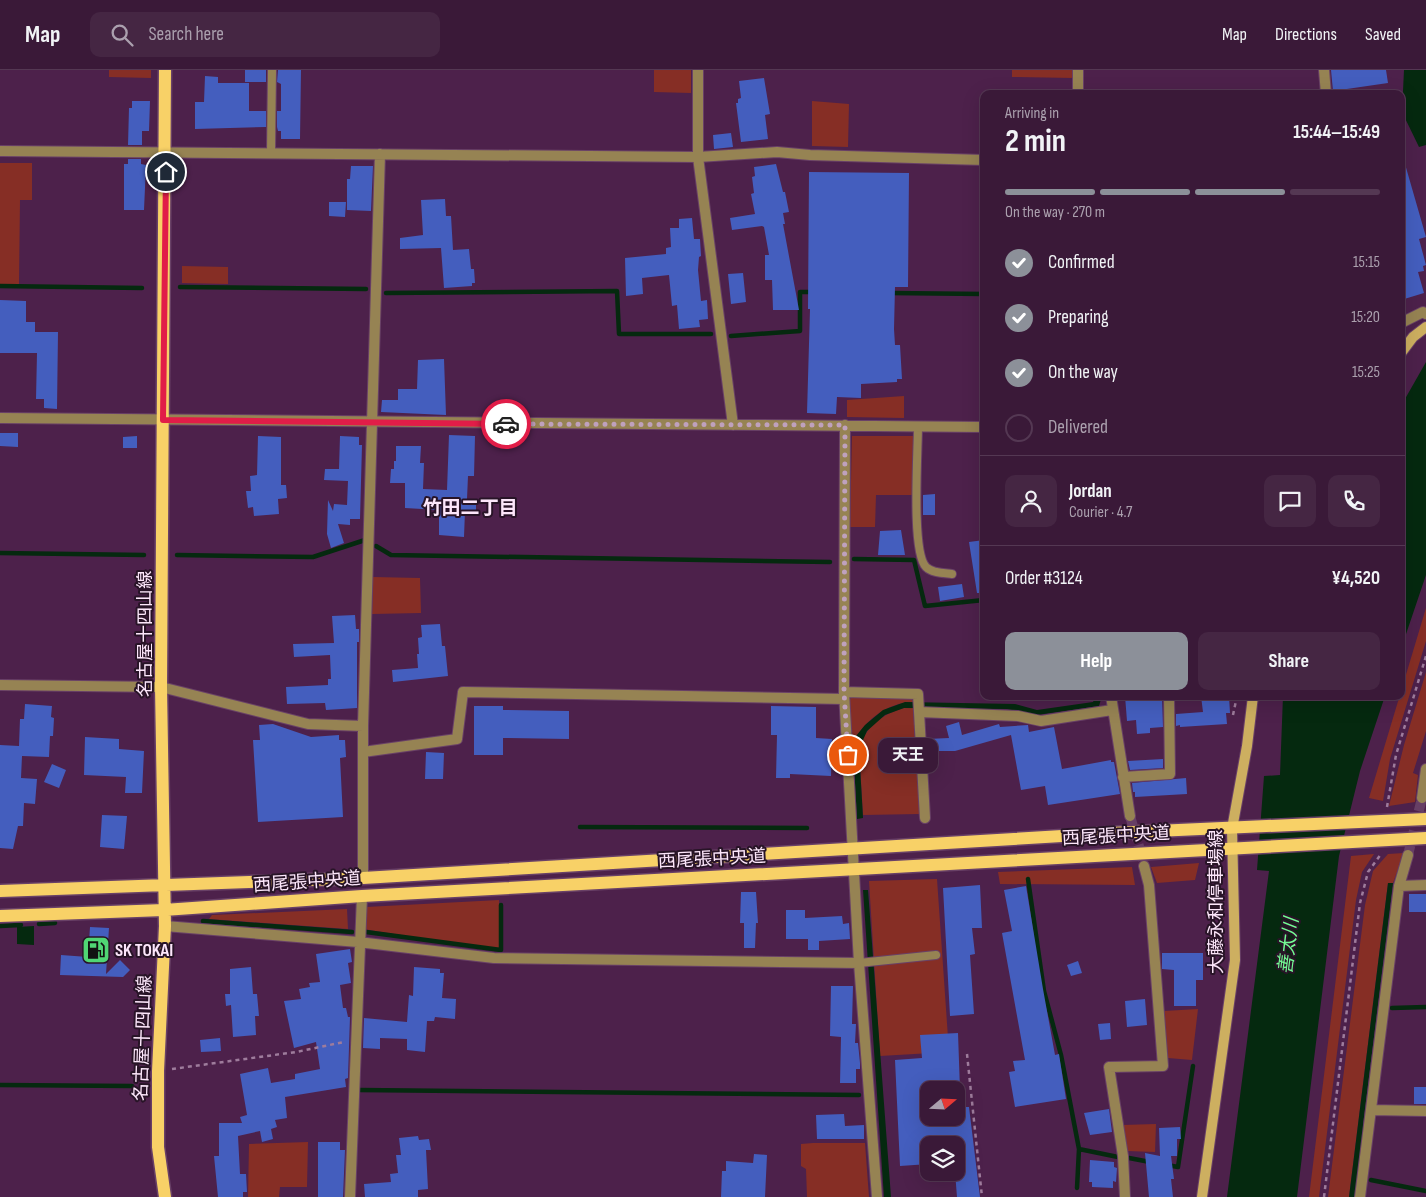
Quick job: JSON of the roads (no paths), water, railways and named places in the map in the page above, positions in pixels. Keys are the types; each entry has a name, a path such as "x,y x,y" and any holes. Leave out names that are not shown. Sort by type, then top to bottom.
{"main road":[{"name":"名古屋十四山線","path":"165,70 162,687 165,926 158,1071 158,1147 165,1197"},
{"path":"1405,348 1426,326"},
{"name":"大藤永和停車場線","path":"1202,1197 1235,960 1232,829 1247,746 1253,700"},
{"path":"1391,821 1424,804"},
{"name":"西尾張中央道","path":"0,891 363,878 1112,833 1426,819"},
{"name":"西尾張中央道","path":"0,916 164,910 362,896 1250,846 1426,838"},
{"path":"1407,839 1426,845"}],"street":[{"path":"698,70 698,157 734,425"},
{"path":"1078,70 1078,90"},
{"path":"1324,70 1326,90"},
{"path":"0,151 698,157 777,152 810,155 980,160"},
{"path":"363,878 363,726 380,154"},
{"path":"1405,321 1423,312 1426,314"},
{"path":"0,418 373,423 980,427"},
{"path":"845,425 844,695 877,1197"},
{"path":"0,686 162,687 308,724 363,726"},
{"path":"363,752 457,739 463,692 918,694 925,818"},
{"path":"1111,700 1130,816"},
{"path":"1123,777 1170,774 1169,700"},
{"path":"919,707 1018,716 1041,721 1112,710"},
{"path":"1424,804 1426,771"},
{"path":"1360,1197 1399,886 1408,855"},
{"path":"1125,1197 1123,1156 1109,1067 1163,1066 1150,885 1144,866"},
{"path":"1399,886 1426,884"},
{"path":"350,1197 357,1039 358,942 362,896"},
{"path":"165,926 358,942 494,958 862,962"},
{"path":"1371,1110 1426,1111"}],"lane":[{"path":"271,152 272,70"},
{"path":"918,426 918,548 926,567 934,572 952,574"},
{"path":"862,962 936,955"}],"water":[{"path":"1404,70 1426,70 1426,145 1419,147 1405,118 1405,90 1403,90"},
{"path":"1426,362 1426,575 1405,637 1405,399"},
{"path":"1094,700 1101,700 1099,706 1037,715 1007,709 904,708 885,715 867,731 859,749 863,818 857,819 853,747 856,736 865,725 883,710 905,702 1015,704 1037,710 1093,702"},
{"name":"善太川","path":"1283,700 1384,700 1360,771 1339,856 1297,1197 1227,1197 1269,871 1257,870 1264,776 1280,775"},
{"path":"1388,883 1393,883 1363,1125 1365,1126 1356,1197 1349,1197"},
{"path":"863,890 868,890 891,1197 884,1197"},
{"path":"34,926 34,945 17,944 17,927"}],"waterway":[{"path":"0,286 142,288"},
{"path":"180,287 366,289"},
{"path":"386,293 617,291 619,334 711,334"},
{"path":"731,336 800,331 800,292 812,292"},
{"path":"890,293 980,294"},
{"path":"177,555 313,557 365,540"},
{"path":"376,546 391,555 830,562"},
{"path":"0,553 144,555"},
{"path":"854,559 914,560 925,606 980,600"},
{"path":"580,827 807,828"},
{"path":"1028,879 1044,991 1061,1055 1079,1149 1077,1188"},
{"path":"366,932 501,950 501,905"},
{"path":"203,921 352,932"},
{"path":"39,924 55,923"},
{"path":"0,926 21,925"},
{"path":"1392,1008 1426,1007"},
{"path":"1167,1165 1178,1167 1193,1066"},
{"path":"0,1085 132,1086"},
{"path":"359,1090 859,1095"},
{"path":"1079,1149 1118,1157"},
{"path":"1129,1158 1150,1162"},
{"path":"1371,1180 1426,1191"}],"tunnel":[{"path":"1408,855 1422,798"},
{"path":"1130,816 1143,860"}],"place":[{"name":"天王","path":"848,755"},
{"name":"SK TOKAI","path":"96,950"}],"district":[{"name":"竹田二丁目","path":"470,508"}]}
